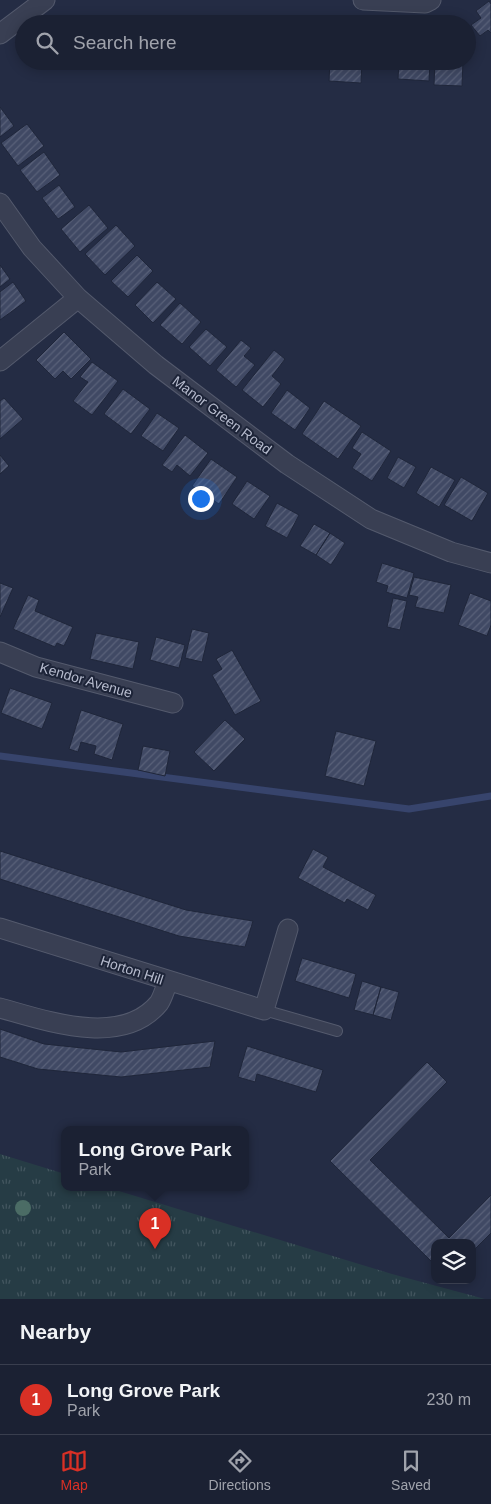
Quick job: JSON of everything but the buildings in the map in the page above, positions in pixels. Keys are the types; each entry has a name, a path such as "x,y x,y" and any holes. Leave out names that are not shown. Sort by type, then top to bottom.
{"street":[{"path":"25,15 45,0"},
{"path":"363,0 425,3 431,0"},
{"path":"0,34 15,23"},
{"name":"Manor Green Road","path":"0,203 32,248 78,298 156,365 287,464 366,515 450,552 491,562"},
{"path":"0,361 78,298"},
{"name":"Kendor Avenue","path":"0,652 36,666 173,703"},
{"name":"Horton Hill","path":"0,928 168,982 264,1010"},
{"path":"264,1010 288,930"},
{"path":"0,1008 84,1027 118,1027 144,1017 160,1001 168,982"}],"lane":[{"path":"264,1010 337,1031"}],"green space":[{"path":"0,1154 61,1173 61,1191 119,1191 392,1274 485,1299 0,1299"}],"waterway":[{"path":"0,756 409,809 491,796"}],"place":[{"name":"Long Grove Park","path":"155,1249"}]}
